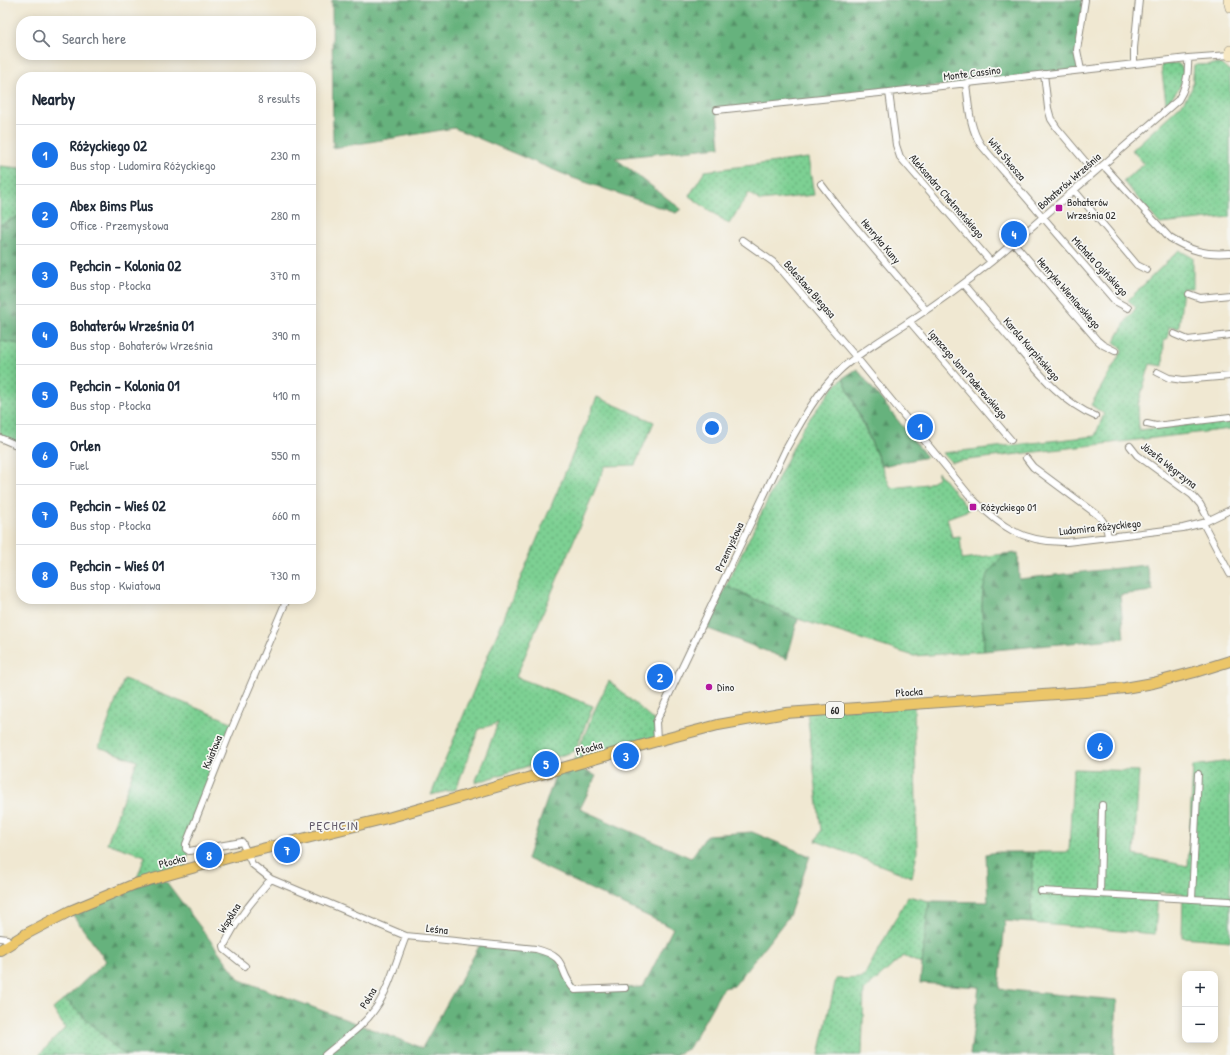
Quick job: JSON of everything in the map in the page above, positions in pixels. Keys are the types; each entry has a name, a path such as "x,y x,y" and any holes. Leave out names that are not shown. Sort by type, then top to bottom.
{"main road":[{"path":"1228,0 1230,8"},
{"path":"1230,50 1230,56"},
{"name":"Płocka","path":"0,950 70,911 135,884 391,816 718,725 786,714 1127,688 1174,679 1230,661"}],"street":[{"path":"1081,70 1077,50 1085,0"},
{"path":"1134,64 1134,48 1139,0"},
{"name":"Monte Cassino","path":"717,110 966,84 1188,58 1230,56"},
{"name":"Bohaterów Września","path":"856,357 910,322 963,284 1178,100 1184,91 1188,72 1188,58"},
{"path":"1044,74 1048,108 1052,119 1094,172"},
{"name":"Wita Stwosza","path":"966,84 971,124 975,136 1043,217"},
{"name":"Aleksandra Chełmońskiego","path":"890,92 896,145 900,156 990,262"},
{"path":"1103,165 1170,238 1182,246 1204,253 1230,253"},
{"name":"Henryka Kuny","path":"822,184 841,210 926,310"},
{"path":"1074,190 1137,265 1147,270"},
{"name":"Michała Ogińskiego","path":"1043,217 1115,301 1128,308"},
{"name":"Bolesława Biegasa","path":"742,240 773,262 784,273 856,357"},
{"name":"Henryka Wieniawskiego","path":"1013,242 1097,340 1103,346 1115,351"},
{"name":"Karola Kurpińskiego","path":"963,284 1048,383 1064,398 1082,411 1095,416"},
{"path":"1189,294 1200,298 1230,296"},
{"name":"Ignacego Jana Paderewskiego","path":"910,322 1011,440"},
{"path":"1174,334 1188,340 1230,336"},
{"name":"Przemysłowa","path":"657,741 656,722 786,449 821,393 839,371 856,357"},
{"name":"Ludomira Różyckiego","path":"856,357 968,496 986,514 1021,535 1035,540 1067,542 1183,528 1206,521 1230,510"},
{"path":"1157,372 1169,378 1183,380 1230,376"},
{"path":"1146,424 1156,426 1230,417"},
{"path":"0,438 16,445"},
{"name":"Józefa Węgrzyna","path":"1130,446 1137,455 1192,495 1200,504 1230,574"},
{"path":"1026,458 1033,467 1099,516 1106,526 1108,537"},
{"name":"Kwiatowa","path":"248,853 242,842 189,851 186,849 186,844 232,729 285,604"},
{"path":"1192,900 1198,774"},
{"path":"1100,894 1102,805"},
{"name":"Leśna","path":"248,853 252,864 272,879 406,936 536,949 549,952 558,958 570,984 575,990 625,988"},
{"name":"Wspólna","path":"245,966 225,950 224,946 249,905 272,879"},
{"path":"1041,891 1230,901"},
{"name":"Polna","path":"325,1055 364,1022 376,1009 406,936"},
{"path":"0,938 7,939 11,944"}],"green space":[{"path":"332,0 1085,0 1077,50 1081,70 717,111 720,147 615,158 681,209 676,213 573,178 454,128 333,148"},
{"path":"1177,63 1182,67 1183,78 1174,95 1166,103 1161,65"},
{"path":"1220,64 1230,71 1230,217 1160,224 1123,181 1144,164 1132,150 1183,103 1192,88 1194,65"},
{"path":"808,158 814,195 760,201 749,193 729,224 689,196 705,171"},
{"path":"0,166 16,168 16,217 0,225"},
{"path":"16,217 16,343 0,341 0,225"},
{"path":"1179,250 1193,258 1193,288 1183,288 1179,328 1169,327 1168,338 1164,341 1163,366 1150,364 1138,405 1139,430 1230,420 1230,429 951,462 943,453 1095,436 1104,414 1091,405 1123,349 1114,342 1128,318 1136,308 1128,300"},
{"path":"0,341 16,343 16,445 0,438"},
{"path":"857,369 927,457 882,466 843,378"},
{"path":"843,378 891,488 927,484 938,478 938,472 969,510 947,518 952,537 960,536 962,559 1004,554 990,571 984,586 982,613 984,651 914,656 798,619 726,586 803,427 833,388"},
{"path":"597,397 654,422 635,465 605,466 516,677 593,706 575,751 475,783 498,723 479,729 456,789 431,795 484,665"},
{"path":"1018,553 1019,579 1146,565 1153,591 1120,595 1124,638 984,651 982,604 984,586 988,574 1004,554"},
{"path":"726,586 798,619 787,659 706,628"},
{"path":"124,679 234,723 186,844 189,851 184,870 135,884 145,856 107,843 137,761 99,747"},
{"path":"609,681 656,722 657,741 572,765 596,707"},
{"path":"914,704 917,853 912,877 816,841 821,830 807,712"},
{"path":"1230,761 1230,941 1182,937 1183,893 1158,892 1155,934 1031,923 1033,852 1069,852 1073,769 1139,771 1134,855 1188,866 1193,766"},
{"path":"572,765 596,776 580,809 691,858 707,835 752,832 810,856 789,916 734,986 723,988 689,1048 675,1055 128,1055 119,1051 65,999 106,961 70,911 162,876 240,980 422,1048 481,943 536,949 558,958 575,990 643,987 673,928 527,859 557,770"},
{"path":"998,852 1033,852 1031,923 1005,921 999,989 1117,1000 1114,1055 970,1055 979,987 920,983 929,901 988,902 986,854"},
{"path":"908,896 929,901 922,964 903,956 864,991 862,1055 819,1055 836,979 863,978"},
{"path":"65,999 119,1051 128,1055 39,1055 65,1028 53,1009"}],"place":[{"name":"Bohaterów Września 02","path":"1059,208"},
{"name":"Bohaterów Września 01","path":"1014,234"},
{"name":"Różyckiego 02","path":"920,427"},
{"name":"Różyckiego 01","path":"973,507"},
{"name":"Abex Bims Plus","path":"660,677"},
{"name":"Dino","path":"709,687"},
{"name":"Orlen","path":"1100,746"},
{"name":"Pęchcin - Kolonia 02","path":"626,756"},
{"name":"Pęchcin - Kolonia 01","path":"546,764"},
{"name":"Pęchcin - Wieś 02","path":"287,850"},
{"name":"Pęchcin - Wieś 01","path":"209,855"}],"district":[{"name":"PĘCHCIN","path":"334,825"}]}
